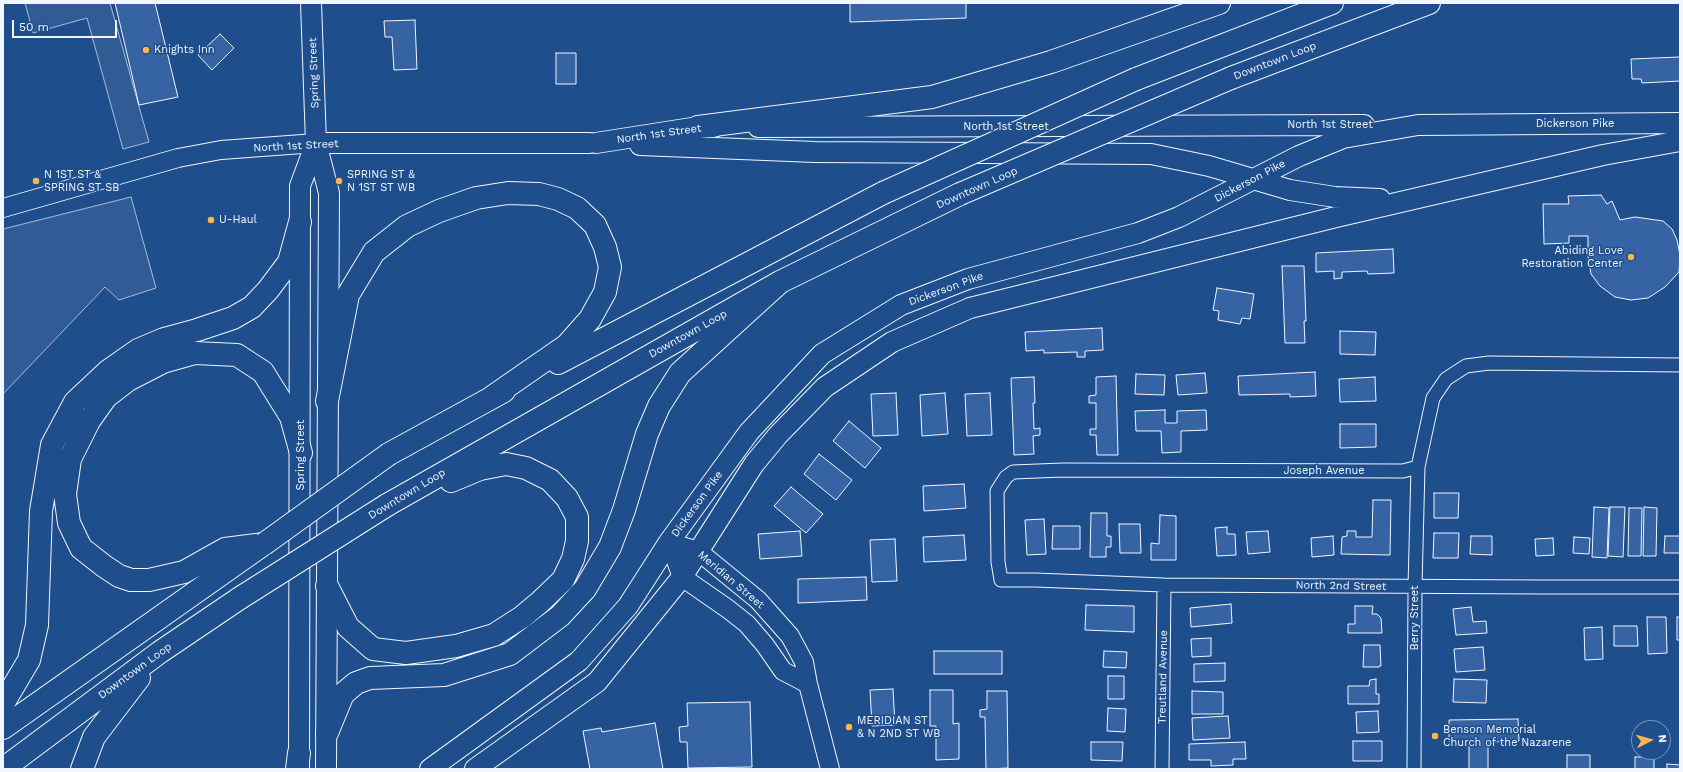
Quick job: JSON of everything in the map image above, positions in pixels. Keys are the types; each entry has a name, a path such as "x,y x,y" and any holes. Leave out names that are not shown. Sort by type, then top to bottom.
{"highway":[{"path":"698,127 932,97 1051,62 1219,3"},
{"path":"3,728 264,544 388,454 492,397 883,193 1136,79 1332,3"},
{"name":"Downtown Loop","path":"3,769 160,652 240,598 394,500 780,282 960,194 1231,78 1429,3"},
{"path":"327,401 348,295 374,252 407,226 439,211 476,198 508,192 539,194 558,199 577,208 596,225 605,247 610,267 605,292 590,319 567,345 492,397"},
{"path":"3,704 29,660 37,625 41,511 52,445 75,402 108,371 138,350 164,339 233,318 252,307 268,290 289,262 300,222"},
{"path":"327,733 343,694 356,683 370,678 444,675 510,654 560,616 585,588 610,547 624,510 647,434 659,406 680,373 780,282"},
{"path":"264,544 225,549 184,572 149,580 131,580 120,576 104,566 81,548 68,523 66,494 70,459 89,422 106,397 128,380 163,362 195,353 237,355 263,372 291,417 301,453"},
{"path":"327,586 348,627 373,649 406,653 456,646 494,635 522,617 540,602 563,580 573,559 578,541 577,517 567,498 550,480 526,468 506,464 480,469 450,482 394,500"},
{"path":"82,769 94,737 121,700 160,652"}],"main road":[{"name":"Spring Street","path":"311,3 316,143 329,193 327,401 327,767"},
{"name":"Dickerson Pike","path":"430,769 579,661 628,606 670,542 749,432 822,354 901,305 968,279 1138,233 1179,217 1299,156 1342,138 1418,125 1680,123"},
{"name":"North 1st Street","path":"593,143 698,127 1418,125"},
{"path":"475,769 597,682 682,577 754,464 778,435 825,387 892,342 970,308 1257,236 1602,155 1680,142"},
{"name":"Spring Street","path":"298,764 301,453 300,186 316,143"},
{"name":"North 1st Street","path":"316,143 593,143 815,152 1150,154 1209,166 1290,190 1334,198 1406,201"}],"street":[{"name":"North 1st Street","path":"3,208 178,158 221,150 316,143"},
{"path":"1418,467 1432,398 1446,379 1466,366 1489,363 1680,365"},
{"name":"Joseph Avenue","path":"1001,580 998,562 996,491 1006,477 1013,472 1050,470 1403,471 1418,467"},
{"name":"Berry Street","path":"1414,769 1415,587 1418,467"},
{"name":"Meridian Street","path":"670,542 698,551 758,600 790,636 804,662 808,684 830,769"},
{"path":"670,542 682,577 747,624 766,645 783,671 808,684"},
{"name":"North 2nd Street","path":"1001,580 1164,585 1415,587 1680,586"},
{"name":"Treutland Avenue","path":"1162,769 1164,585"}],"shaded area":[{"path":"25,3 110,3 149,142 123,149 87,18 33,33"},
{"path":"131,197 156,288 119,300 105,287 3,394 3,229"}],"building":[{"name":"Knights Inn","path":"115,3 155,3 178,97 139,105"},
{"path":"850,3 966,3 966,18 850,22"},
{"path":"415,20 417,69 394,70 392,37 385,37 384,21"},
{"path":"220,34 234,48 212,70 198,55"},
{"path":"556,53 576,53 576,84 556,84"},
{"path":"1680,57 1680,81 1642,83 1641,79 1632,79 1631,59"},
{"path":"1601,195 1607,204 1612,201 1620,220 1635,217 1663,221 1672,229 1677,240 1680,255 1679,272 1665,287 1648,298 1631,300 1615,297 1600,286 1591,274 1588,256 1588,236 1569,236 1569,243 1544,244 1543,204 1569,204 1568,196"},
{"path":"1393,249 1394,273 1368,274 1367,271 1342,272 1342,278 1334,279 1334,271 1316,272 1316,253"},
{"path":"1282,266 1304,266 1306,321 1304,321 1305,343 1285,343"},
{"path":"1217,288 1254,294 1250,319 1242,318 1240,324 1218,320 1219,311 1213,310"},
{"path":"1102,328 1103,350 1085,351 1085,357 1077,357 1077,352 1044,353 1044,350 1026,351 1025,332"},
{"path":"1340,331 1376,332 1375,355 1340,354"},
{"path":"1315,372 1316,396 1290,397 1290,394 1239,395 1238,376"},
{"path":"1205,373 1207,393 1178,395 1176,375"},
{"path":"1136,374 1165,375 1164,395 1135,394"},
{"path":"1116,376 1118,455 1097,455 1096,435 1090,435 1090,429 1096,429 1096,403 1089,403 1089,396 1096,395 1096,377"},
{"path":"1034,377 1034,429 1040,428 1040,435 1033,436 1034,454 1014,455 1011,378"},
{"path":"1375,377 1376,401 1340,402 1339,379"},
{"path":"896,393 898,435 873,436 871,394"},
{"path":"945,393 948,434 922,436 920,395"},
{"path":"990,393 992,435 967,436 965,394"},
{"path":"1165,410 1165,423 1177,423 1177,411 1206,410 1207,430 1181,431 1181,452 1162,453 1161,431 1136,431 1135,411"},
{"path":"849,421 881,448 865,468 833,441"},
{"path":"1340,424 1376,424 1376,447 1340,448"},
{"path":"819,454 852,480 836,500 804,474"},
{"path":"964,484 966,508 924,511 923,486"},
{"path":"791,487 823,514 806,533 774,506"},
{"path":"1434,493 1459,493 1458,518 1434,518"},
{"path":"1373,500 1391,500 1390,555 1341,554 1342,537 1347,536 1347,531 1356,531 1356,537 1372,537"},
{"path":"1594,507 1609,508 1607,558 1592,557"},
{"path":"1610,507 1625,507 1623,557 1608,556"},
{"path":"1644,507 1657,508 1656,556 1643,556"},
{"path":"1629,508 1642,508 1641,556 1628,556"},
{"path":"1091,513 1107,513 1107,536 1111,536 1111,547 1106,547 1106,557 1090,557"},
{"path":"1160,515 1176,516 1176,560 1151,560 1151,543 1159,544"},
{"path":"1044,519 1046,554 1027,555 1025,520"},
{"path":"1119,524 1140,524 1141,553 1120,553"},
{"path":"1053,526 1080,526 1080,549 1052,549"},
{"path":"1227,527 1227,534 1235,534 1236,555 1217,556 1215,528"},
{"path":"800,531 802,556 760,559 758,534"},
{"path":"1268,531 1270,552 1248,554 1246,532"},
{"path":"1434,533 1459,533 1458,558 1433,558"},
{"path":"964,535 966,560 924,562 923,537"},
{"path":"1333,536 1334,555 1312,557 1311,538"},
{"path":"1471,536 1492,536 1492,555 1470,554"},
{"path":"1665,536 1680,536 1680,553 1664,553"},
{"path":"1574,537 1590,538 1589,554 1573,553"},
{"path":"1553,538 1554,555 1536,556 1535,539"},
{"path":"895,539 897,581 872,582 870,540"},
{"path":"866,577 867,600 798,603 798,579"},
{"path":"1231,604 1232,623 1191,627 1190,608"},
{"path":"1086,605 1134,606 1134,632 1085,630"},
{"path":"1355,606 1373,606 1372,614 1377,614 1381,618 1382,633 1348,633 1348,624 1355,624"},
{"path":"1471,607 1473,622 1486,621 1487,633 1456,635 1453,609"},
{"path":"1647,617 1666,617 1667,653 1648,654"},
{"path":"1677,617 1680,617 1680,640 1677,640"},
{"path":"1614,626 1637,626 1638,646 1614,646"},
{"path":"1602,627 1603,659 1585,660 1584,628"},
{"path":"1211,638 1211,656 1192,657 1191,639"},
{"path":"1364,645 1380,645 1381,666 1363,667"},
{"path":"1483,647 1485,670 1456,672 1454,649"},
{"path":"934,651 1002,651 1002,674 934,674"},
{"path":"1104,651 1127,652 1126,668 1103,667"},
{"path":"1225,663 1225,681 1194,682 1194,664"},
{"path":"1108,676 1124,676 1124,699 1108,699"},
{"path":"1376,679 1376,694 1379,694 1379,704 1348,704 1348,686 1369,686 1370,680"},
{"path":"1454,679 1487,680 1486,703 1453,702"},
{"path":"893,689 895,725 872,726 870,690"},
{"path":"930,690 953,690 953,724 959,723 959,759 936,760 936,726 930,726"},
{"path":"987,691 1007,691 1008,768 986,769 985,717 980,717 980,710 987,709"},
{"path":"1192,691 1223,692 1223,714 1192,714"},
{"path":"750,702 752,767 688,768 687,742 680,742 679,727 688,726 687,703"},
{"path":"1108,708 1126,709 1125,732 1107,731"},
{"path":"1378,711 1379,732 1357,733 1356,712"},
{"path":"1228,716 1230,738 1193,740 1192,718"},
{"path":"1518,719 1519,741 1488,742 1488,769 1469,769 1469,741 1449,742 1449,720"},
{"path":"655,723 663,769 590,769 583,731 601,728 602,732"},
{"path":"1353,741 1382,741 1382,761 1353,761"},
{"path":"1091,742 1123,742 1122,761 1091,760"},
{"path":"1245,742 1246,759 1233,759 1233,765 1211,766 1211,760 1189,760 1189,744"},
{"path":"1567,755 1590,755 1590,769 1567,769"},
{"path":"1635,760 1654,760 1654,769 1635,769"},
{"path":"1667,764 1680,765 1680,769 1667,769"}],"place":[{"name":"Knights Inn","path":"146,50"},
{"name":"N 1ST ST & SPRING ST SB","path":"36,181"},
{"name":"SPRING ST & N 1ST ST WB","path":"339,181"},
{"name":"U-Haul","path":"211,220"},
{"name":"Abiding Love Restoration Center","path":"1631,257"},
{"name":"MERIDIAN ST & N 2ND ST WB","path":"849,727"},
{"name":"Benson Memorial Church of the Nazarene","path":"1435,736"}]}
